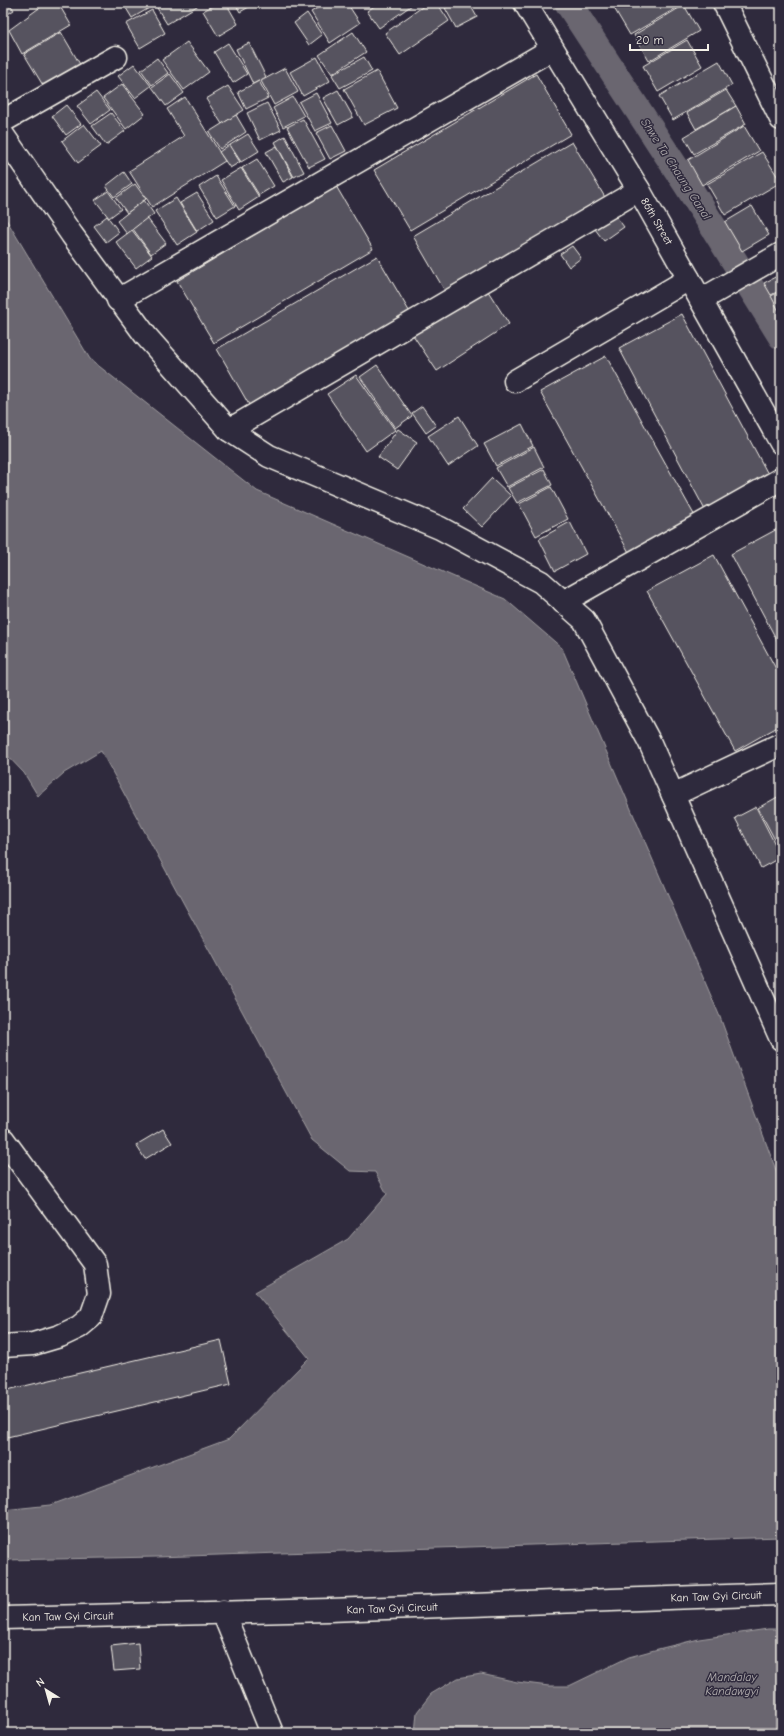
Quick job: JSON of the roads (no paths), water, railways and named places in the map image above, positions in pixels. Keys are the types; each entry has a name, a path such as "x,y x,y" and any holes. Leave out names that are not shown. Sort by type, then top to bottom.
{"street":[{"name":"86th Street","path":"525,3 639,190 781,443"},
{"path":"724,3 781,119"},
{"path":"118,300 552,49"},
{"path":"3,121 116,57"},
{"path":"3,135 118,300 146,336 229,430 269,456 440,528 540,582 584,620 649,741 781,1039"},
{"path":"229,430 639,190"},
{"path":"701,300 781,254"},
{"path":"515,381 690,279"},
{"path":"563,602 781,479"},
{"path":"673,795 781,744"},
{"path":"3,1139 95,1264 99,1294 91,1317 79,1327 60,1336 33,1344 3,1346"},
{"name":"Kan Taw Gyi Circuit","path":"3,1618 781,1594"},
{"path":"223,1612 272,1733"}],"water":[{"path":"3,214 90,359 257,491 505,599 562,648 720,1017 781,1184 781,1537 156,1557 3,1560 3,1510 51,1505 229,1439 309,1358 255,1292 348,1239 387,1194 375,1172 350,1171 312,1140 101,751 64,773 38,796 24,773 3,751"},
{"name":"Mandalay Kandawgyi","path":"768,1629 781,1629 781,1733 415,1733 417,1712 431,1694 458,1678 481,1674 517,1682 549,1686 569,1686 629,1657 699,1639"}],"waterway":[{"name":"Shwe Ta Chaung Canal","path":"568,3 689,188 781,336"}]}
